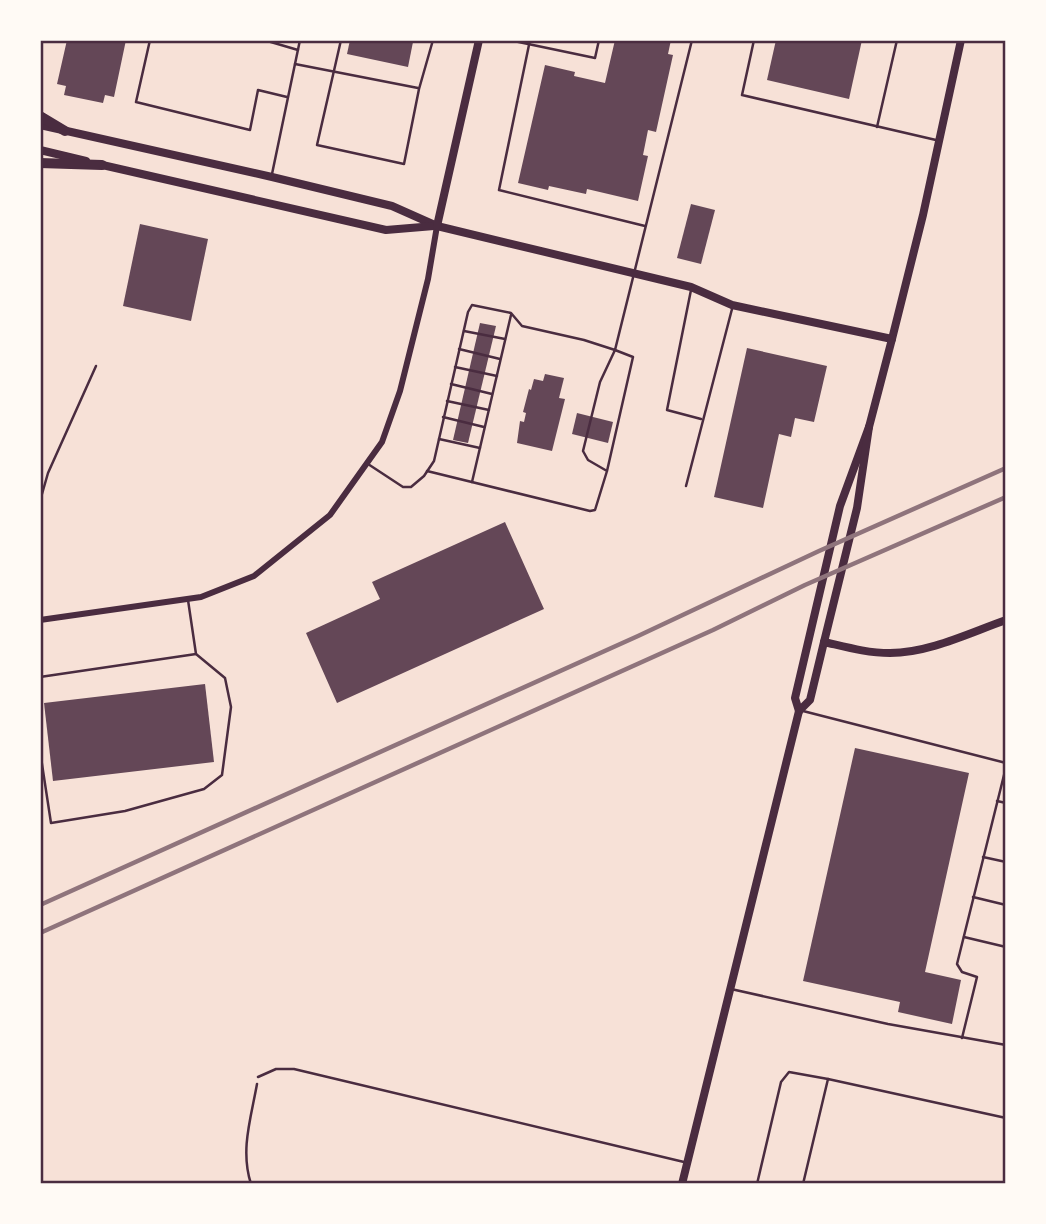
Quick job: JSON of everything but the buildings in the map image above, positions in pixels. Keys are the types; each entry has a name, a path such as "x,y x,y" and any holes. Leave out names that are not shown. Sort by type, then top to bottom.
{"highway":[{"path":"40,116 65,131"},
{"path":"40,163 102,165"}],"street":[{"path":"40,620 201,597 254,576 330,515 382,442 400,391 428,279 479,40"},
{"path":"799,711 810,700 857,508 869,428 961,40"},
{"path":"40,125 392,206 438,226 691,287 732,305 892,339"},
{"path":"40,150 386,230 438,226"},
{"path":"682,1184 799,711 795,698 820,586 843,497 869,428"},
{"path":"824,642 861,651 904,652 935,646 1006,620"}],"lane":[{"path":"150,40 136,102 250,130 258,90 287,97"},
{"path":"264,40 298,50"},
{"path":"272,177 300,40"},
{"path":"341,40 317,145 404,164 419,89 433,40"},
{"path":"509,40 529,42 595,58 599,40"},
{"path":"607,471 588,460 583,451 600,382 615,350 692,40"},
{"path":"754,40 742,95 939,141"},
{"path":"877,127 897,40"},
{"path":"529,42 499,190 645,226"},
{"path":"295,64 419,89"},
{"path":"691,287 667,410 702,419"},
{"path":"367,463 403,487 411,487 434,461 468,312 472,305 511,313 522,326 584,340 633,357 607,471 595,510 590,511 427,471"},
{"path":"686,486 732,305"},
{"path":"472,482 511,313"},
{"path":"464,331 505,339"},
{"path":"459,349 500,359"},
{"path":"40,500 48,473 96,366"},
{"path":"455,367 496,376"},
{"path":"451,384 492,394"},
{"path":"447,401 489,410"},
{"path":"443,417 485,427"},
{"path":"439,439 480,448"},
{"path":"40,751 51,823 125,811 204,789 222,775 231,707 225,678 196,654 188,599"},
{"path":"40,677 196,654"},
{"path":"799,711 1006,765 957,964 962,972 977,977 962,1038"},
{"path":"997,802 1006,803"},
{"path":"983,857 1006,862"},
{"path":"974,897 1006,905"},
{"path":"964,937 1006,947"},
{"path":"730,989 1006,1045"},
{"path":"258,1077 276,1069 294,1069 687,1163"},
{"path":"757,1184 781,1082 789,1072 1006,1118"},
{"path":"803,1184 828,1079"}],"path":[{"path":"251,1184 245,1147 258,1077"}],"railway":[{"path":"40,905 1006,468"},
{"path":"40,933 713,630 805,585 1006,497"}]}
